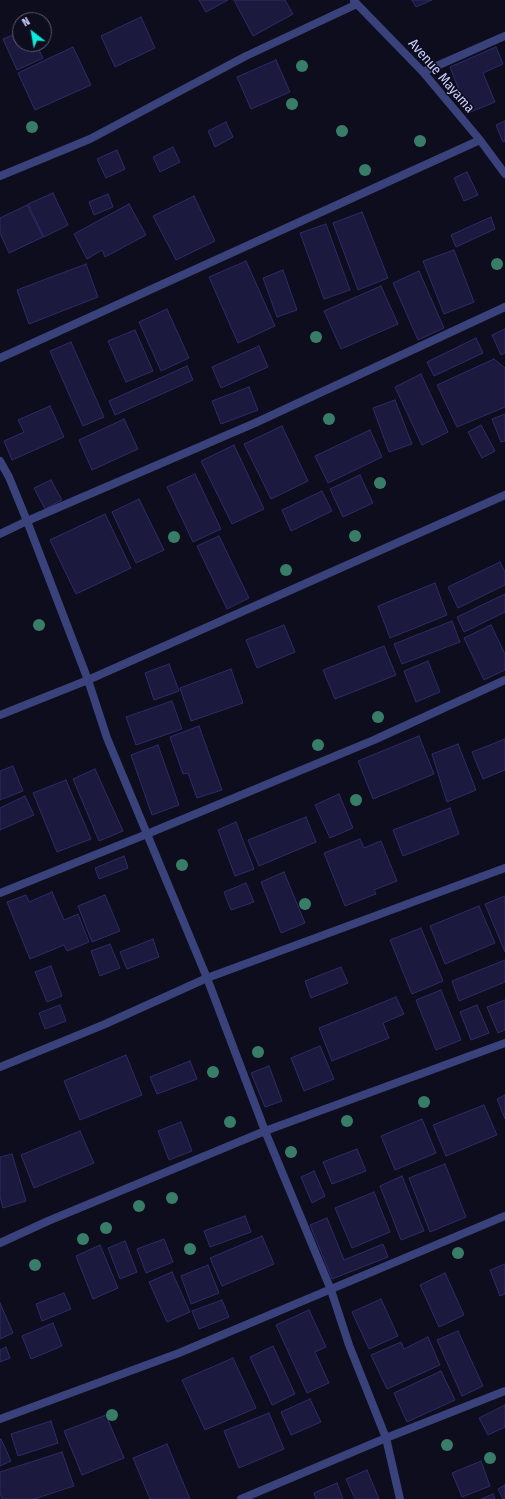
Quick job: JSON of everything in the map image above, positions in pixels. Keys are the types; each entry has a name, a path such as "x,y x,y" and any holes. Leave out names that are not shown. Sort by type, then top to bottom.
{"street":[{"name":"Avenue Mayama","path":"355,2 423,72 480,140 505,174"},
{"path":"0,176 90,139 246,56 355,2"},
{"path":"423,72 505,36"},
{"path":"0,358 480,140"},
{"path":"0,534 255,423 505,307"},
{"path":"0,461 9,477 27,521 88,680 107,738 207,978 265,1131 331,1290 349,1345 386,1438 400,1499"},
{"path":"0,715 88,680 505,495"},
{"path":"0,893 374,740 505,680"},
{"path":"0,1067 103,1025 207,978 505,868"},
{"path":"0,1243 48,1221 265,1131 505,1043"},
{"path":"0,1419 179,1353 505,1216"},
{"path":"241,1499 386,1438 505,1391"}],"building":[{"path":"199,0 228,0 206,12"},
{"path":"234,0 285,0 293,14 253,36"},
{"path":"412,0 432,0 416,7"},
{"path":"141,17 155,48 115,67 101,36"},
{"path":"12,35 12,52 40,52 43,58 17,70 3,39"},
{"path":"73,47 91,85 35,110 18,73"},
{"path":"496,47 503,64 483,73 495,102 468,113 450,67"},
{"path":"276,60 290,92 251,109 237,77"},
{"path":"505,121 505,141 503,142 496,125"},
{"path":"226,122 233,137 215,147 208,131"},
{"path":"173,147 180,162 160,172 153,157"},
{"path":"117,150 125,169 106,178 97,159"},
{"path":"467,172 478,195 464,201 454,178"},
{"path":"53,193 68,225 44,237 28,204"},
{"path":"108,194 113,207 94,215 89,202"},
{"path":"194,196 215,241 176,260 153,216"},
{"path":"129,204 146,235 105,257 102,250 87,259 74,234"},
{"path":"27,205 43,237 9,253 0,233 0,218"},
{"path":"362,212 388,278 358,290 333,223"},
{"path":"491,217 495,229 456,247 451,235"},
{"path":"326,224 350,290 324,299 300,233"},
{"path":"454,250 474,302 444,314 423,261"},
{"path":"246,261 275,326 238,343 209,277"},
{"path":"86,264 98,297 29,324 17,290"},
{"path":"283,270 297,310 277,317 263,278"},
{"path":"419,271 444,328 418,340 393,283"},
{"path":"381,286 398,324 341,349 324,311"},
{"path":"167,309 189,358 161,371 139,322"},
{"path":"505,329 505,353 501,355 492,335"},
{"path":"135,330 153,371 126,382 108,341"},
{"path":"476,338 483,353 434,376 427,362"},
{"path":"71,342 104,417 83,426 50,351"},
{"path":"259,346 268,367 221,388 212,367"},
{"path":"494,359 505,368 505,407 457,427 437,385"},
{"path":"187,366 193,380 115,415 109,401"},
{"path":"421,374 448,432 422,445 395,387"},
{"path":"249,387 258,410 221,424 212,401"},
{"path":"395,400 412,444 389,452 373,408"},
{"path":"50,406 64,437 12,460 4,441 24,432 18,420"},
{"path":"505,414 505,441 501,442 492,419"},
{"path":"124,419 138,449 92,470 79,440"},
{"path":"481,425 495,451 482,458 468,432"},
{"path":"282,426 308,481 271,499 244,444"},
{"path":"370,430 382,457 328,483 315,456"},
{"path":"234,445 264,509 232,524 201,461"},
{"path":"195,474 221,529 193,542 167,487"},
{"path":"360,475 373,503 343,517 330,489"},
{"path":"51,480 62,500 45,509 34,488"},
{"path":"322,491 332,511 291,531 282,510"},
{"path":"139,499 164,550 136,563 112,512"},
{"path":"105,514 131,568 76,594 50,540"},
{"path":"219,536 249,598 227,609 197,546"},
{"path":"500,562 505,572 505,585 458,608 448,587"},
{"path":"435,583 447,615 390,638 378,606"},
{"path":"505,594 505,612 464,632 457,617"},
{"path":"452,621 460,642 402,664 394,644"},
{"path":"284,625 295,652 257,668 246,640"},
{"path":"491,625 505,654 505,670 484,680 464,638"},
{"path":"384,646 396,675 335,699 323,670"},
{"path":"428,661 440,692 416,702 404,671"},
{"path":"169,664 179,691 154,700 145,673"},
{"path":"231,669 243,703 191,721 180,688"},
{"path":"172,701 182,729 136,745 126,717"},
{"path":"199,726 222,790 197,798 188,773 183,774 170,737"},
{"path":"419,736 434,774 373,799 358,761"},
{"path":"505,739 505,770 483,779 472,752"},
{"path":"458,744 476,790 447,802 432,754"},
{"path":"158,745 179,805 152,815 131,755"},
{"path":"13,766 23,791 0,800 0,771"},
{"path":"95,769 123,831 99,841 73,779"},
{"path":"66,780 91,839 57,852 33,793"},
{"path":"339,794 353,828 330,838 315,805"},
{"path":"25,796 34,815 0,830 0,808"},
{"path":"450,808 459,834 403,856 393,830"},
{"path":"306,817 316,842 259,866 248,840"},
{"path":"236,822 254,869 235,876 218,830"},
{"path":"360,839 364,848 381,841 397,881 374,890 376,894 345,906 324,853"},
{"path":"124,856 128,868 99,879 95,868"},
{"path":"284,872 305,923 281,933 261,882"},
{"path":"246,883 254,902 231,910 224,892"},
{"path":"52,892 64,920 78,914 89,942 67,951 64,945 30,959 7,902 26,895 29,902"},
{"path":"105,895 120,931 92,942 78,906"},
{"path":"505,896 505,952 485,904"},
{"path":"479,906 495,943 445,964 430,926"},
{"path":"421,928 443,981 412,994 390,940"},
{"path":"153,939 159,957 127,969 120,952"},
{"path":"110,944 120,968 100,976 91,951"},
{"path":"505,960 505,982 459,1001 452,981"},
{"path":"51,966 62,996 47,1002 35,972"},
{"path":"341,967 348,983 311,998 305,981"},
{"path":"441,990 461,1040 436,1050 416,1000"},
{"path":"396,997 404,1014 383,1023 389,1038 332,1061 319,1028"},
{"path":"505,1000 505,1030 498,1033 487,1007"},
{"path":"60,1005 66,1021 45,1029 39,1013"},
{"path":"477,1005 489,1033 471,1040 460,1012"},
{"path":"320,1046 334,1079 304,1091 291,1058"},
{"path":"126,1055 142,1095 80,1120 64,1081"},
{"path":"190,1061 197,1079 157,1094 150,1077"},
{"path":"269,1066 282,1101 265,1107 251,1073"},
{"path":"505,1095 505,1119 497,1099"},
{"path":"484,1105 497,1135 446,1156 433,1125"},
{"path":"422,1119 436,1153 395,1170 381,1136"},
{"path":"181,1122 192,1151 169,1160 158,1131"},
{"path":"80,1131 94,1163 34,1188 21,1155"},
{"path":"357,1149 366,1171 332,1184 323,1162"},
{"path":"12,1154 26,1201 3,1208 0,1197 0,1157"},
{"path":"445,1164 466,1217 430,1232 409,1178"},
{"path":"314,1171 325,1196 312,1203 301,1177"},
{"path":"402,1176 424,1231 401,1240 380,1186"},
{"path":"374,1192 390,1232 352,1248 335,1208"},
{"path":"245,1216 251,1232 210,1247 204,1231"},
{"path":"327,1218 344,1260 383,1244 388,1257 332,1279 310,1225"},
{"path":"262,1236 274,1264 222,1286 210,1258"},
{"path":"164,1239 173,1262 146,1273 137,1249"},
{"path":"125,1241 137,1272 120,1279 108,1248"},
{"path":"100,1245 118,1288 93,1299 76,1256"},
{"path":"505,1264 505,1294 500,1296 490,1270"},
{"path":"208,1265 219,1293 191,1304 181,1276"},
{"path":"172,1272 190,1312 167,1322 149,1282"},
{"path":"445,1273 464,1315 439,1327 420,1285"},
{"path":"64,1293 71,1309 42,1321 36,1304"},
{"path":"381,1299 398,1336 369,1349 352,1312"},
{"path":"222,1300 229,1317 199,1329 192,1311"},
{"path":"0,1303 13,1333 0,1339"},
{"path":"309,1310 326,1347 315,1352 329,1383 307,1393 276,1325"},
{"path":"53,1323 62,1346 31,1359 22,1336"},
{"path":"458,1331 483,1386 462,1396 437,1340"},
{"path":"428,1337 440,1365 387,1389 371,1355 401,1342 404,1349"},
{"path":"273,1346 295,1394 272,1405 250,1357"},
{"path":"6,1347 10,1358 0,1362 0,1350"},
{"path":"233,1358 256,1408 205,1430 182,1380"},
{"path":"441,1371 455,1400 407,1422 394,1393"},
{"path":"310,1399 321,1422 291,1435 281,1412"},
{"path":"505,1405 505,1427 488,1435 479,1418"},
{"path":"269,1413 284,1449 239,1468 224,1431"},
{"path":"106,1415 124,1458 82,1475 64,1431"},
{"path":"51,1421 58,1443 18,1456 11,1434"},
{"path":"1,1439 11,1461 0,1466 0,1440"},
{"path":"167,1444 190,1499 150,1499 133,1458"},
{"path":"62,1452 74,1486 34,1499 2,1499 0,1492 0,1472"},
{"path":"481,1461 490,1486 462,1497 452,1473"},
{"path":"367,1470 379,1499 355,1499 346,1479"},
{"path":"337,1483 343,1499 316,1499 314,1493"},
{"path":"505,1485 505,1499 503,1499 498,1489"},
{"path":"493,1494 495,1499 481,1499"}]}
